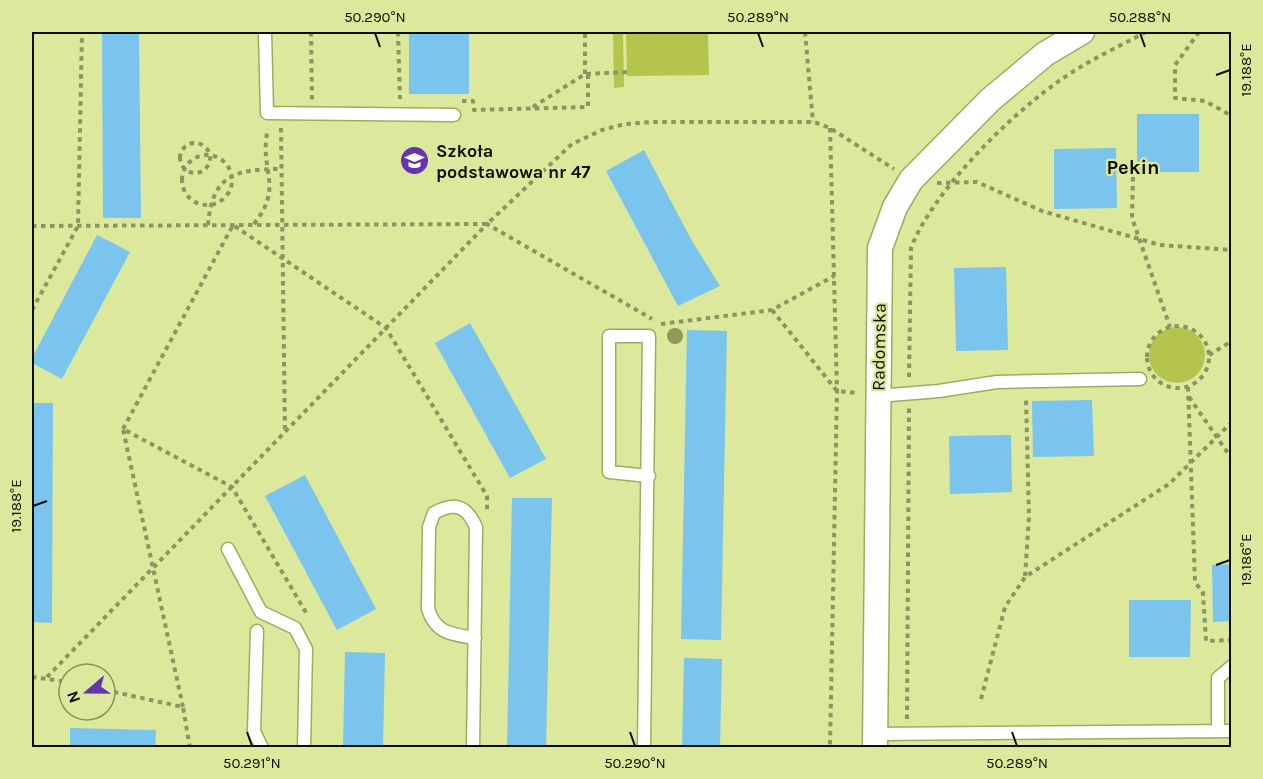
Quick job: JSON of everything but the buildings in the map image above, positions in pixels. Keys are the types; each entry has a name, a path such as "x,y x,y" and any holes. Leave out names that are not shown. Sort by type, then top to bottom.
{"street":[{"name":"Radomska","path":"875,741 880,248 895,207 911,180 990,100 1045,54 1082,32"}],"lane":[{"path":"265,32 267,113 400,108 454,115"},
{"path":"644,747 649,476 649,336 609,336 609,472 649,476"},
{"path":"878,396 1025,381 1140,379"},
{"path":"473,747 475,638 476,527 470,514 461,507 446,506 434,513 429,527 428,609 432,622 443,633 475,638"},
{"path":"228,549 261,612 295,628 306,649 304,747"},
{"path":"257,631 254,731 262,747"},
{"path":"1218,731 1218,678 1232,666"},
{"path":"875,741 907,735 1232,731"}],"path":[{"path":"32,310 78,226 82,32"},
{"path":"311,32 312,102 323,102"},
{"path":"398,32 400,108"},
{"path":"452,101 473,101 474,110 588,107 585,32"},
{"path":"805,32 813,122"},
{"path":"907,735 911,248 917,231 948,185 1015,117 1055,83 1146,32"},
{"path":"1199,32 1175,65 1175,98 1205,101 1232,116"},
{"path":"531,108 586,74 627,72"},
{"path":"389,102 400,108"},
{"path":"400,108 410,102"},
{"path":"254,225 268,205 271,195 265,144 274,114"},
{"path":"47,677 487,224 572,144 602,130 625,124 652,122 813,122 830,128 911,180 948,185 977,182 1042,211 1160,245 1232,250"},
{"path":"830,128 837,391 830,747"},
{"path":"200,143 210,155 226,163 232,177 227,196 211,205 195,202 188,197 182,181 184,169 179,156 186,144 200,143"},
{"path":"184,169 196,173 203,171 208,166 210,155"},
{"path":"184,169 194,159 210,155"},
{"path":"208,225 211,205 221,184 244,170 282,169"},
{"path":"1133,177 1132,218 1170,327"},
{"path":"32,226 487,224 663,326 772,310 834,276"},
{"path":"233,225 386,328"},
{"path":"190,747 123,429 233,225"},
{"path":"283,225 285,432"},
{"path":"772,310 837,391"},
{"path":"1170,327 1186,327 1195,331 1207,346 1209,355 1205,374 1188,387 1170,388 1161,384 1149,369 1146,359 1152,340 1158,333 1170,327"},
{"path":"1209,355 1232,341"},
{"path":"1025,381 1029,517 1025,577"},
{"path":"1188,387 1195,582 1203,593 1206,641 1232,640"},
{"path":"1189,397 1232,459"},
{"path":"981,699 1005,607 1025,577 1169,484 1232,422"},
{"path":"123,429 232,487 313,624"},
{"path":"32,677 57,679"},
{"path":"117,693 183,707"}],"green space":[{"path":"613,32 623,32 624,87 614,88"},
{"path":"626,32 708,32 709,75 627,76"},
{"path":"1177,327 1192,332 1200,340 1205,355 1200,370 1192,378 1177,383 1162,378 1154,370 1149,355 1154,340 1162,332"}],"place":[{"name":"Szkoła podstawowa nr 47","path":"415,161"}],"district":[{"name":"Pekin","path":"1133,167"}]}
